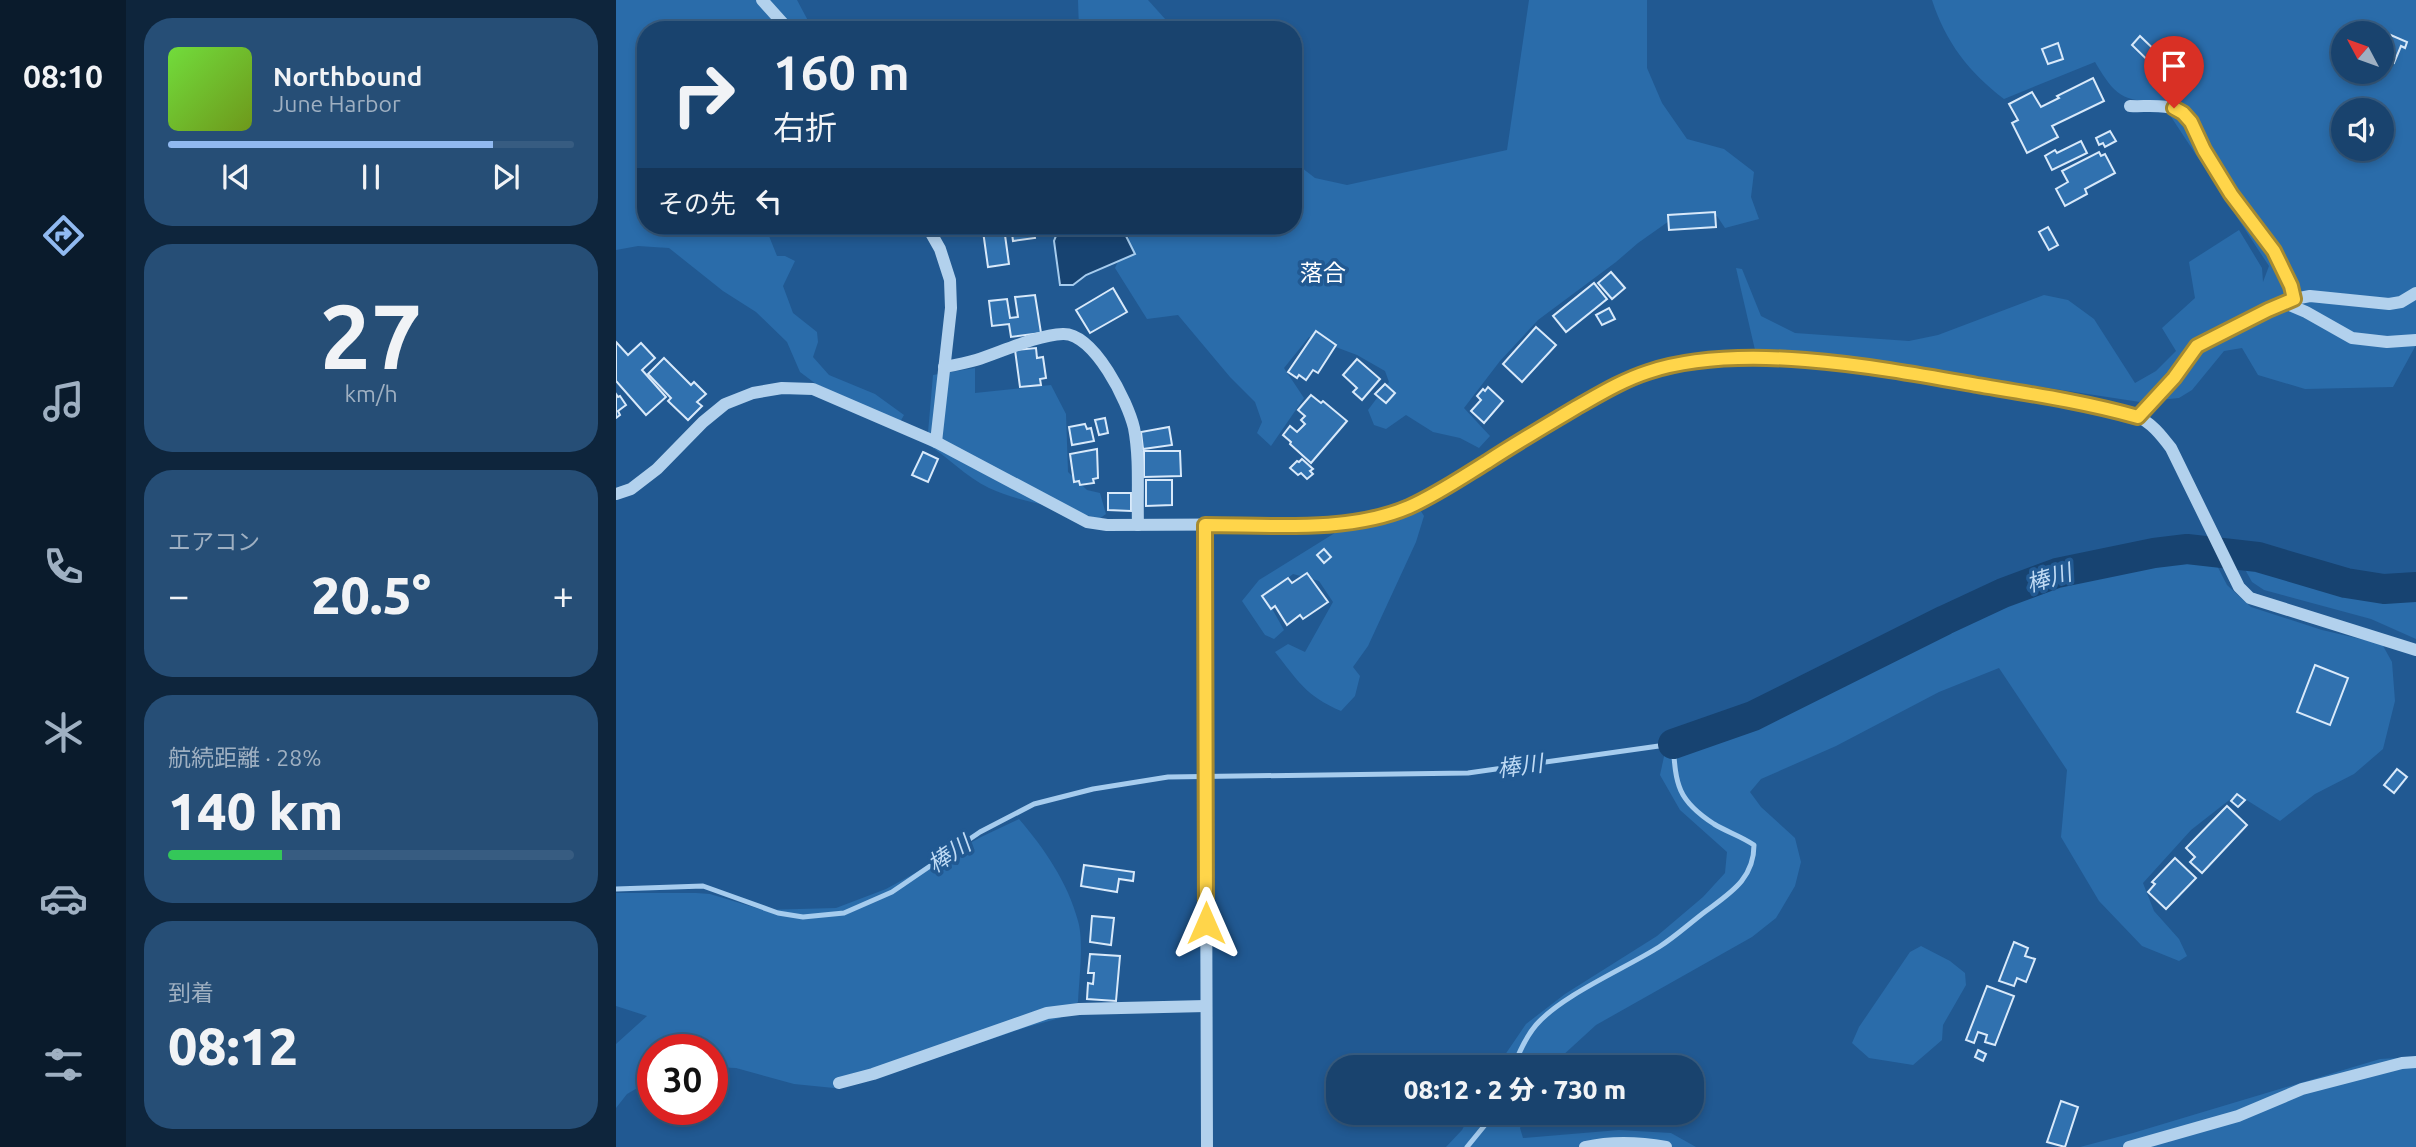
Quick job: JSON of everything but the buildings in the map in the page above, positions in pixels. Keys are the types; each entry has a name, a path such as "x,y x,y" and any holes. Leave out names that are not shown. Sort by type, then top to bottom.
{"street":[{"path":"762,0 781,21"},
{"path":"2130,106 2174,108 2191,122 2204,150 2231,194 2274,251 2291,286 2289,301"},
{"path":"932,235 940,249 950,280 951,308 936,442"},
{"path":"2138,417 2174,378 2197,346 2289,301 2311,296 2389,304 2401,302 2416,293"},
{"path":"2289,301 2353,338 2388,342 2416,340"},
{"path":"944,367 974,361 1060,334 1070,334 1086,343 1096,352 1130,412 1135,431 1138,525"},
{"path":"616,495 631,489 657,469 703,422 725,404 753,393 782,388 813,389 936,442 1087,522 1107,525 1338,524 1407,508 1611,387 1647,372 1684,363 1727,359 1782,359 1904,372 2098,406 2138,417 2157,430 2171,447 2239,587 2250,598 2416,650"},
{"path":"1205,525 1207,1147"},
{"path":"839,1083 873,1074 1047,1013 1079,1009 1206,1006"},
{"path":"2129,1147 2238,1116 2302,1089 2402,1063 2416,1062"},
{"path":"1585,1147 1646,1143 1666,1147"}],"shaded area":[{"path":"616,0 797,0 808,21 637,21 637,235 769,235 777,256 785,256 795,261 783,286 793,313 817,332 818,342 813,357 829,375 875,394 904,415 900,422 816,384 800,372 787,342 756,312 723,291 669,248 638,246 616,250"},
{"path":"1078,0 1148,0 1167,21 1079,21"},
{"path":"1529,0 1647,0 1647,68 1662,103 1687,139 1724,149 1754,172 1751,197 1759,219 1725,228 1717,216 1672,219 1538,320 1500,361 1464,408 1490,436 1479,448 1460,438 1433,432 1406,415 1386,429 1374,425 1368,410 1389,382 1385,371 1357,355 1309,337 1284,368 1304,398 1271,446 1257,433 1262,422 1255,402 1230,377 1178,315 1147,319 1115,268 1130,235 1302,235 1302,168 1315,178 1347,185 1507,150"},
{"path":"1932,0 2416,0 2416,345 2393,387 2305,389 2258,375 2242,348 2224,351 2192,390 2179,398 2140,402 1982,378 1764,354 1755,350 1736,268 1742,269 1761,316 1795,333 1909,341 1938,335 2044,295 2068,300 2094,319 2135,383 2156,371 2176,351 2162,328 2195,298 2189,262 2239,230 2262,268 2263,282 2269,266 2162,103 2137,100 2121,94 2109,83 2095,62 2004,99 1960,56 1944,30"},
{"path":"1056,235 1126,235 1135,254 1086,275 1073,285 1060,285 1054,241"},
{"path":"975,368 975,393 1051,385 1066,414 1068,472 1087,490 1100,493 1106,514 1099,519 1030,502 989,488 927,444 933,375"},
{"path":"1419,508 1424,516 1416,542 1368,646 1353,667 1360,676 1355,696 1341,711 1311,693 1275,652 1288,644 1305,652 1333,602 1319,581 1293,574 1265,596 1284,630 1274,639 1265,635 1242,601 1259,580 1338,531 1378,525"},
{"path":"2204,540 2227,585 2251,607 2322,630 2382,644 2392,662 2395,701 2383,749 2354,774 2315,794 2280,821 2237,794 2191,830 2143,883 2154,911 2179,939 2187,956 2179,961 2142,946 2099,901 2061,837 2067,770 1999,668 1939,692 1836,746 1761,779 1750,792 1761,807 1795,838 1801,862 1795,886 1776,918 1752,937 1596,1025 1563,1055 1505,1055 1526,1024 1565,994 1657,936 1703,897 1725,873 1727,852 1680,810 1660,775 1665,752 1672,739 1749,709 1805,683 1955,603 2003,584 2107,557"},
{"path":"2244,560 2375,594 2416,594 2416,639 2371,619 2264,590 2252,582 2242,564"},
{"path":"1019,819 1046,854 1068,893 1080,929 1078,1002 1060,1018 874,1079 834,1088 794,1084 728,1068 728,1034 637,1034 637,1088 627,1094 616,1108 616,1044 647,1016 616,1006 616,893 710,894 763,910 836,908 886,889"},
{"path":"1921,946 1950,961 1965,973 1966,985 1943,1025 1942,1040 1913,1065 1869,1058 1852,1043 1859,1027 1910,952"},
{"path":"2416,1057 2416,1147 2080,1147 2380,1059"},
{"path":"1465,1125 1522,1125 1523,1138 1619,1130 1671,1133 1696,1147 1446,1147"}],"waterway":[{"name":"棒川","path":"1673,744 1753,716 1945,620 2003,593 2057,573 2187,549 2258,557 2346,583 2384,589 2416,587"},
{"name":"棒川","path":"616,889 703,886 778,913 803,917 844,913 892,892 980,832 1034,804 1093,789 1168,777 1468,773 1673,744 1675,770 1686,799 1714,824 1754,845 1750,867 1732,891 1671,939 1577,993 1547,1014 1529,1035 1518,1055"},
{"path":"1467,1147 1485,1125"}],"district":[{"name":"落合","path":"1323,273"}],"route":[{"path":"1206,923 1205,525 1338,524 1407,508 1611,387 1647,372 1684,363 1727,359 1782,359 1904,372 2098,406 2138,417 2174,378 2197,346 2294,299 2291,286 2274,251 2231,194 2204,150 2191,122 2174,108"}]}
